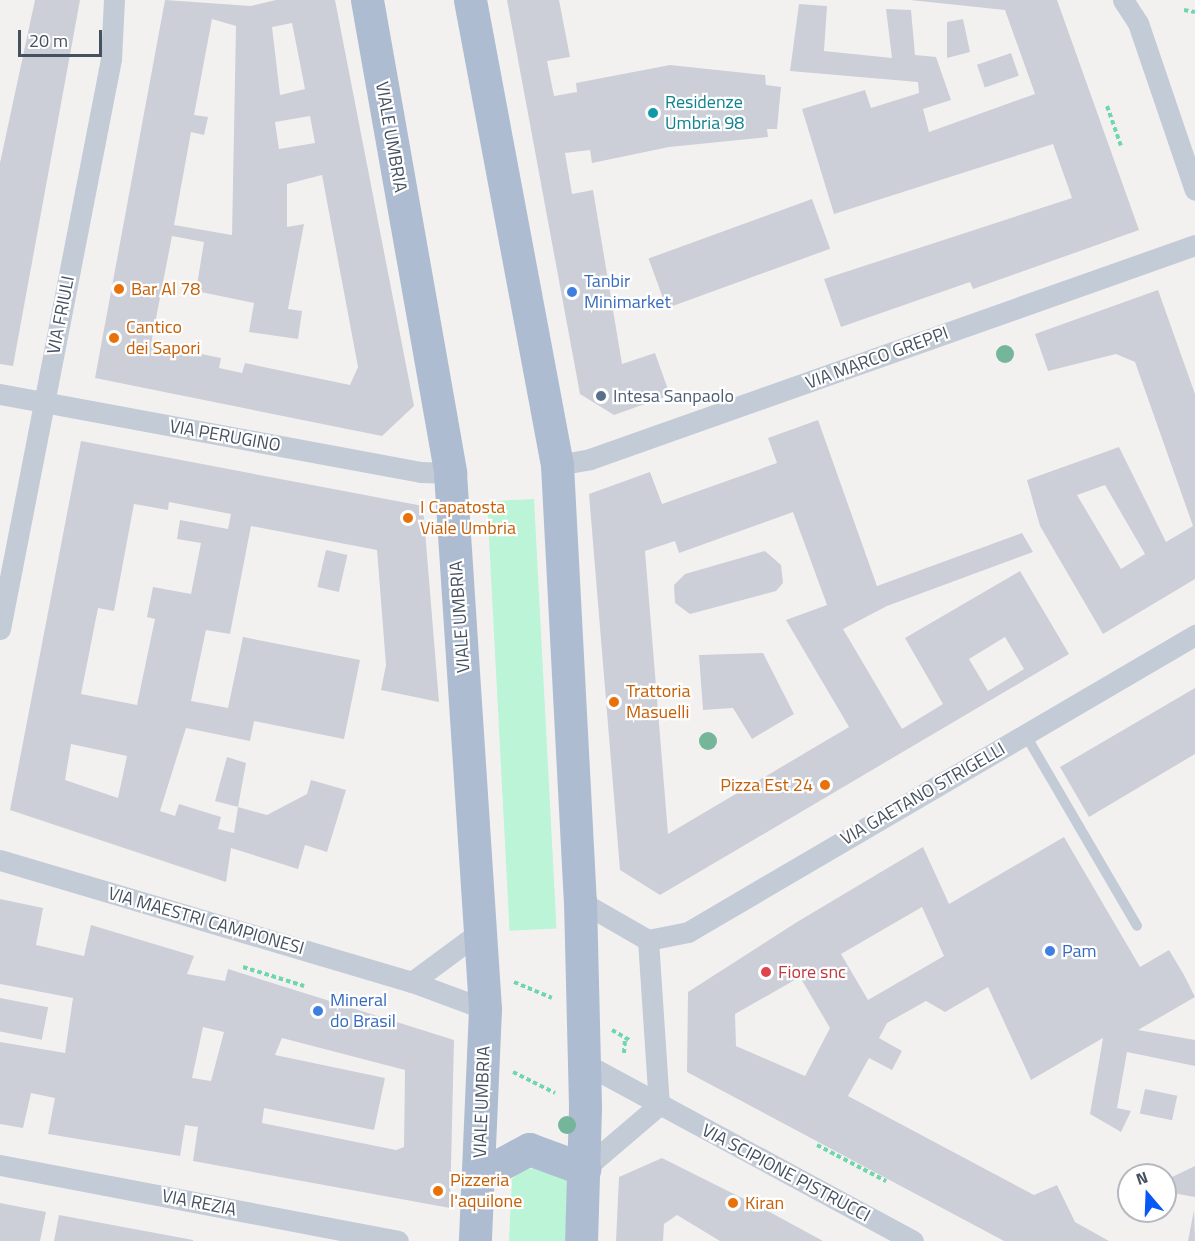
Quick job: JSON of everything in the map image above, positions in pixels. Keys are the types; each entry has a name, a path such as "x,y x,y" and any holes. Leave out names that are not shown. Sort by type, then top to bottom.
{"main road":[{"name":"VIALE UMBRIA","path":"367,0 450,473 485,1009 475,1241"},
{"path":"470,0 557,465 580,901 584,1169 581,1241"},
{"path":"479,1176 530,1149 584,1169"}],"street":[{"name":"VIA FRIULI","path":"0,629 111,59 114,0"},
{"path":"1123,0 1137,22 1195,190"},
{"path":"1137,22 1139,0"},
{"name":"VIA MARCO GREPPI","path":"557,465 590,459 1195,244"},
{"name":"VIA PERUGINO","path":"0,394 421,472 450,473"},
{"name":"VIA GAETANO STRIGELLI","path":"648,940 688,932 1195,635"},
{"name":"VIA MAESTRI CAMPIONESI","path":"0,860 412,982 485,1009"},
{"path":"580,901 648,940 659,1105"},
{"path":"412,982 481,931"},
{"path":"582,1062 659,1105"},
{"path":"584,1169 659,1105"},
{"name":"VIA SCIPIONE PISTRUCCI","path":"659,1105 913,1241"},
{"name":"VIA REZIA","path":"0,1165 398,1241"}],"lane":[{"path":"1025,734 1137,926"}],"path":[{"path":"1184,10 1195,12"},
{"path":"1107,106 1120,146"},
{"path":"243,967 304,986"},
{"path":"506,978 564,1003"},
{"path":"609,1029 643,1048"},
{"path":"624,1053 625,1038"},
{"path":"507,1069 559,1095"},
{"path":"817,1146 886,1181"}],"green space":[{"path":"534,499 557,928 510,931 487,501"},
{"path":"541,1167 568,1177 565,1241 509,1241 512,1179 522,1170"}],"building":[{"path":"35,0 80,0 13,366 0,364 0,163"},
{"path":"165,0 251,6 276,0 335,0 414,406 382,436 95,378","holes":["212,19 236,26 232,235 174,225 191,132 204,135 208,117 194,115","292,23 305,89 280,95 272,27","310,116 315,143 279,149 275,122","322,175 358,367 350,385 245,363 242,373 219,368 221,358 151,344 172,236 204,242 196,291 254,303 249,332 298,339 302,311 288,309 304,224 287,227 287,184"]},
{"path":"507,0 559,0 570,57 547,61 554,96 577,92 576,83 670,65 765,75 766,85 781,87 777,129 767,129 768,137 669,147 592,163 590,150 565,153 572,194 593,190 622,364 655,353 670,395 614,415 580,394"},
{"path":"910,0 1057,0 1139,230 973,289 970,282 841,327 824,279 1072,198 1053,144 834,214 802,109 865,90 871,108 919,93 918,82 790,71 799,4 827,6 824,51 892,58 886,9 911,10 915,55 936,57 951,100 923,109 929,132 1035,94 1005,10"},
{"path":"963,19 970,52 947,58 947,22"},
{"path":"1011,53 1019,76 985,87 977,65"},
{"path":"812,199 830,249 667,308 648,259"},
{"path":"1158,290 1195,394 1195,579 1103,634 1040,526 1027,480 1119,447 1166,542 1193,526 1135,362 1116,354 1048,371 1035,334","holes":["1105,485 1145,554 1121,569 1077,495"]},
{"path":"818,420 877,586 1022,533 1033,552 887,606 843,629 902,729 943,704 905,638 1020,571 1069,654 660,895 620,870 589,494 650,472 662,504 777,463 768,438","holes":["793,512 827,605 786,620 849,727 668,834 645,551 675,541 679,553","1005,637 1024,669 988,691 969,659"]},
{"path":"81,441 423,506 439,702 381,690 386,665 377,550 251,526 230,634 206,630 191,701 228,708 243,637 360,660 344,739 254,721 250,741 186,728 160,811 175,816 179,804 221,817 218,829 234,833 238,807 267,815 307,794 311,780 346,790 327,852 305,845 298,869 231,848 226,882 10,810","holes":["169,502 231,514 228,529 180,520 177,539 201,543 191,594 153,587 147,617 155,619 137,705 81,694 98,608 114,611 134,504 168,510","71,744 127,756 118,798 65,780"]},
{"path":"326,550 347,555 339,592 317,587"},
{"path":"765,551 781,565 783,583 776,591 690,614 675,603 674,585 685,574"},
{"path":"763,653 794,714 752,739 733,708 703,710 699,655"},
{"path":"1195,688 1195,754 1089,817 1060,767"},
{"path":"227,757 246,763 238,807 215,801"},
{"path":"1064,837 1140,967 1169,950 1195,997 1138,1030 1195,1040 1195,1066 1127,1052 1117,1108 1131,1111 1121,1132 1090,1114 1103,1038 1031,1080 988,987 945,1012 926,1001 887,1023 879,1038 902,1051 892,1070 869,1058 848,1096 1034,1195 1057,1185 1075,1222 1109,1241 1004,1241 687,1072 688,992 797,922 923,847 949,904","holes":["922,907 944,956 868,1000 841,954","800,977 830,1028 805,1076 736,1046 735,1014"]},
{"path":"0,899 43,908 36,945 84,956 91,925 194,956 187,974 225,981 228,969 454,1040 450,1208 193,1161 198,1127 185,1125 180,1156 48,1134 55,1098 31,1093 23,1128 0,1124 0,1042 65,1053 73,998 0,984","holes":["203,1027 224,1032 211,1081 192,1078","282,1038 405,1070 404,1147 396,1150 262,1123 264,1108 374,1130 385,1078 275,1055"]},
{"path":"0,998 48,1007 42,1040 0,1032"},
{"path":"1145,1089 1177,1096 1172,1120 1140,1113"},
{"path":"662,1158 823,1241 720,1241 677,1215 664,1224 663,1241 616,1241 619,1177"},
{"path":"1195,1166 1195,1197 1177,1194 1177,1175"},
{"path":"0,1203 46,1212 40,1241 0,1241"},
{"path":"1194,1210 1195,1241 1188,1241"},
{"path":"59,1215 193,1240 193,1241 54,1241"}],"place":[{"name":"Residenze Umbria 98","path":"653,113"},
{"name":"Bar Al 78","path":"119,289"},
{"name":"Tanbir Minimarket","path":"572,292"},
{"name":"Cantico dei Sapori","path":"114,338"},
{"name":"Intesa Sanpaolo","path":"601,396"},
{"name":"I Capatosta Viale Umbria","path":"408,518"},
{"name":"Trattoria Masuelli","path":"614,702"},
{"name":"Pizza Est 24","path":"825,785"},
{"name":"Pam","path":"1050,951"},
{"name":"Fiore snc","path":"766,972"},
{"name":"Mineral do Brasil","path":"318,1011"},
{"name":"Pizzeria l'aquilone","path":"438,1191"},
{"name":"Kiran","path":"733,1203"}]}
